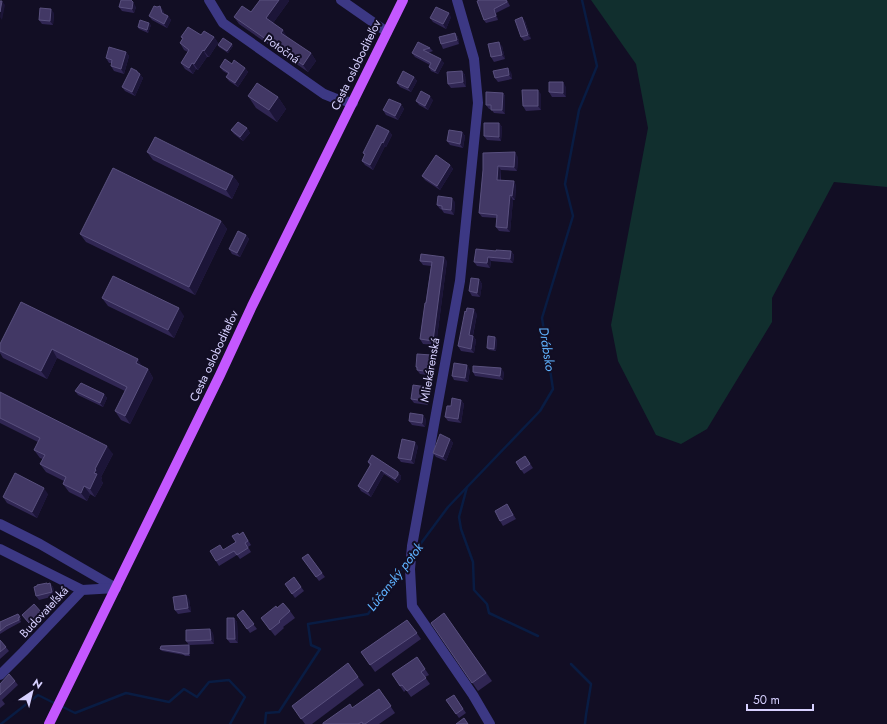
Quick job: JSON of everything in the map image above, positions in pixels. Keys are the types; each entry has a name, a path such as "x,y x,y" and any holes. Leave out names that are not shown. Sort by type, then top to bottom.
{"main road":[{"name":"Cesta osloboditeľov","path":"49,724 252,306 403,0"}],"street":[{"name":"Potočná","path":"209,0 222,23 324,94 353,103"},
{"path":"341,0 387,32"},
{"name":"Mliekárenská","path":"457,0 474,59 478,103 460,281 412,546 410,569 412,606 473,695 490,724"},
{"path":"1,527 40,544 116,588"},
{"path":"0,550 82,590"},
{"name":"Budovateľská","path":"0,675 24,652 82,590 116,588"}],"green space":[{"path":"591,0 887,0 887,187 834,182 772,298 772,322 707,429 681,444 656,435 618,361 611,325 648,128 636,64"}],"building":[{"path":"121,0 131,0 133,2 132,9 119,7"},
{"path":"260,0 279,0 266,18 283,30 281,33 311,53 303,65 234,17 242,6 251,12"},
{"path":"506,0 507,2 494,9 496,16 484,20 477,1"},
{"path":"0,1 2,1 0,12"},
{"path":"154,6 160,6 162,13 168,16 164,24 149,16"},
{"path":"436,7 449,13 443,24 430,18"},
{"path":"40,8 51,9 50,21 39,20"},
{"path":"522,17 528,35 521,37 515,20"},
{"path":"140,20 149,23 147,30 138,27"},
{"path":"188,27 201,35 204,31 214,37 194,64 192,63 189,68 181,63 189,50 180,43 183,38 181,37"},
{"path":"455,33 457,40 441,44 439,37"},
{"path":"223,38 232,44 227,51 218,45"},
{"path":"418,42 430,48 423,50 441,59 435,71 429,67 431,63 412,53"},
{"path":"499,42 502,55 491,57 488,44"},
{"path":"109,47 126,52 121,69 111,66 112,60 106,58"},
{"path":"225,59 232,64 234,60 245,68 235,83 226,77 229,73 220,67"},
{"path":"131,68 140,74 132,92 122,87"},
{"path":"508,68 509,75 495,78 493,71"},
{"path":"403,71 414,77 408,88 397,83"},
{"path":"462,71 463,82 448,84 447,72"},
{"path":"549,82 563,82 563,93 549,92"},
{"path":"257,83 278,97 269,110 248,96"},
{"path":"522,90 538,90 538,106 523,106"},
{"path":"421,91 430,96 425,106 416,101"},
{"path":"486,92 503,93 502,110 491,110 491,105 486,105"},
{"path":"389,99 401,104 395,116 383,110"},
{"path":"238,122 247,128 240,137 231,130"},
{"path":"484,123 499,123 499,137 484,136"},
{"path":"377,125 389,131 370,165 362,161 365,154 363,153"},
{"path":"449,130 462,132 460,144 447,141"},
{"path":"155,137 233,176 226,190 147,152"},
{"path":"515,152 514,167 498,166 497,180 514,181 512,196 510,195 507,228 496,227 497,215 479,213 483,153"},
{"path":"436,155 450,165 437,186 422,176"},
{"path":"113,168 221,221 189,287 80,234"},
{"path":"438,196 452,198 451,210 442,209 442,206 437,205"},
{"path":"238,231 246,235 237,253 229,249"},
{"path":"476,249 511,251 510,259 488,257 487,263 474,262"},
{"path":"421,254 444,257 433,341 420,339 432,262 420,261"},
{"path":"113,276 179,308 168,330 102,298"},
{"path":"471,278 479,279 477,293 469,291"},
{"path":"21,302 138,359 136,363 148,369 125,416 115,411 127,387 52,349 41,371 0,351 0,344"},
{"path":"467,308 474,309 469,335 473,336 471,349 458,346 465,311 466,312"},
{"path":"488,336 495,337 494,349 487,348"},
{"path":"417,354 431,355 429,369 425,368 424,371 417,370"},
{"path":"454,363 467,365 465,378 452,376"},
{"path":"473,366 501,368 500,376 473,372"},
{"path":"81,383 104,394 100,403 75,391"},
{"path":"413,385 427,387 425,401 411,399"},
{"path":"0,392 107,446 95,469 96,470 94,473 97,474 90,489 84,486 81,493 63,484 66,477 40,464 45,455 34,450 40,438 0,418"},
{"path":"452,398 461,400 458,419 445,417 447,406 451,406"},
{"path":"410,413 423,415 422,423 409,421"},
{"path":"440,434 450,439 443,457 433,453"},
{"path":"402,439 415,442 411,460 398,458"},
{"path":"372,455 398,472 398,475 395,479 381,470 368,492 358,486 371,464 368,462"},
{"path":"525,456 530,464 521,470 516,462"},
{"path":"15,473 44,488 32,512 3,497"},
{"path":"507,504 513,515 500,521 495,511"},
{"path":"243,532 248,541 245,543 248,548 237,555 234,551 216,561 210,551 220,545 223,550 236,542 232,536 238,533 239,535"},
{"path":"308,554 322,573 316,577 302,558"},
{"path":"294,577 301,587 292,594 285,584"},
{"path":"50,583 52,592 36,596 34,587"},
{"path":"186,595 188,608 175,610 173,597"},
{"path":"283,603 290,611 270,630 261,618 276,606 277,608"},
{"path":"34,604 42,613 33,622 32,621 29,623 22,615"},
{"path":"243,610 254,624 247,629 237,615"},
{"path":"444,613 486,673 472,683 431,623"},
{"path":"18,614 20,617 18,618 19,620 6,626 0,631 0,622"},
{"path":"227,618 234,618 235,639 227,639"},
{"path":"407,620 417,633 370,665 361,652"},
{"path":"210,629 211,640 186,641 186,630"},
{"path":"0,640 6,647 0,652"},
{"path":"189,645 189,654 160,649 161,646"},
{"path":"417,657 425,669 421,672 426,678 407,691 402,685 400,686 392,674"},
{"path":"348,663 358,677 301,719 292,706"},
{"path":"9,674 15,681 0,695 0,684"},
{"path":"379,689 391,706 365,724 362,722 358,724 323,724 350,704 352,708"},
{"path":"454,695 463,709 456,714 446,700"},
{"path":"464,718 468,724 456,724"}],"waterway":[{"name":"Drábsko","path":"416,550 448,507 540,411 553,389 542,318 573,216 565,184 579,110 597,66 582,0"},
{"name":"Drábsko","path":"467,487 459,517 461,529 473,562 474,590 487,604 489,613 538,636"},
{"name":"Lúčanský potok","path":"265,724 266,713 279,712 320,649 311,645 308,624 368,614 407,562"},
{"name":"Drábsko","path":"571,664 591,684 585,724"},
{"name":"Lúčanský potok","path":"61,706 75,713 126,693 169,702 184,689 197,697 209,682 229,680 245,697 230,724"},
{"name":"Lúčanský potok","path":"1,724 38,695 56,704"}]}
